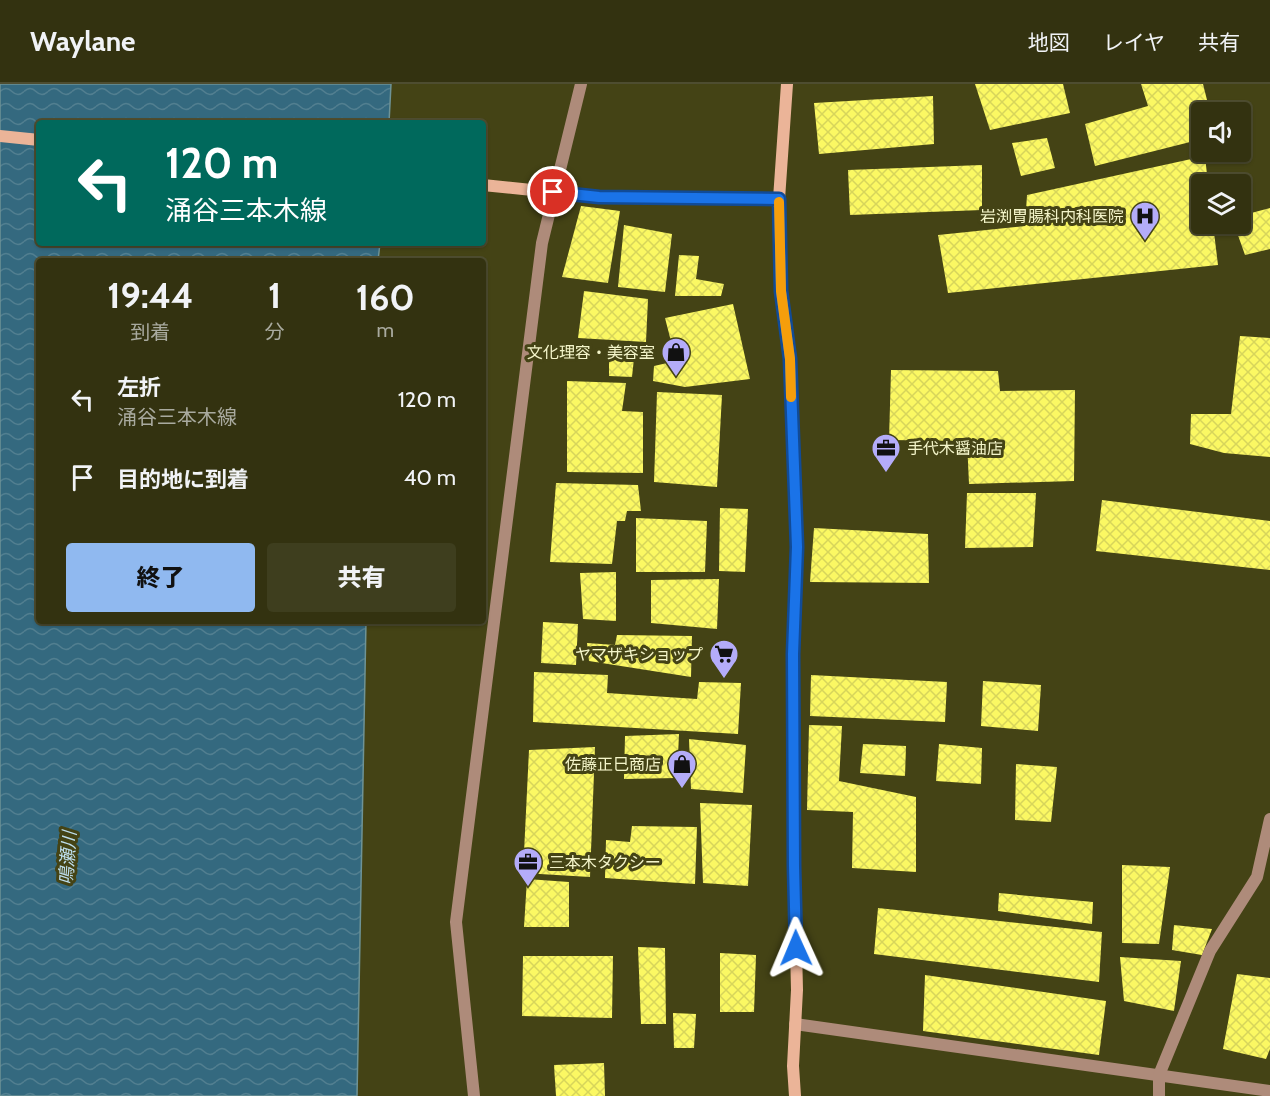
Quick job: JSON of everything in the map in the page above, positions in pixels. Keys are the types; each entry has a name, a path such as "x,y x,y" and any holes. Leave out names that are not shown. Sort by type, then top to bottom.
{"main road":[{"path":"788,84 779,199 781,291 790,359 797,547 793,654 797,990 793,1066 795,1096"},
{"path":"0,136 36,140"},
{"path":"486,185 599,197 779,199"}],"street":[{"path":"474,1096 456,922 542,243 581,84"},
{"path":"1160,1096 1159,1075 1210,951 1257,877 1270,819"},
{"path":"795,1024 1270,1091"}],"water":[{"name":"鳴瀬川","path":"0,84 391,84 389,120 36,120 36,246 380,246 378,258 36,258 36,624 366,624 357,1096 0,1096"}],"building":[{"path":"975,84 1063,84 1070,113 990,130"},
{"path":"1141,84 1203,84 1208,102 1191,102 1191,142 1095,166 1085,124 1148,106"},
{"path":"933,96 934,144 819,154 814,103"},
{"path":"1047,138 1055,168 1021,176 1012,143"},
{"path":"1191,159 1191,162 1206,162 1207,174 1191,174 1191,234 1214,234 1218,265 948,293 938,235 1025,226 1027,195"},
{"path":"982,165 982,210 850,215 848,170"},
{"path":"581,206 620,211 608,283 562,277"},
{"path":"1270,208 1270,249 1245,255 1238,234 1251,234 1251,213"},
{"path":"624,225 672,234 665,292 618,287"},
{"path":"679,255 699,256 696,279 724,284 721,296 675,296"},
{"path":"584,291 648,299 646,342 578,338"},
{"path":"733,304 750,379 685,387 653,381 654,366 676,361 665,318"},
{"path":"1240,336 1270,338 1270,457 1224,453 1190,444 1191,414 1231,414"},
{"path":"609,356 634,358 632,377 609,376"},
{"path":"891,370 998,371 1000,391 1075,390 1074,481 969,484 967,441 889,440"},
{"path":"567,381 626,383 622,411 643,412 643,473 567,472"},
{"path":"657,392 722,395 717,487 654,482"},
{"path":"556,483 638,485 641,511 627,511 625,521 617,521 612,564 550,562"},
{"path":"967,493 1036,493 1033,547 965,548"},
{"path":"1102,500 1270,521 1270,570 1096,551"},
{"path":"720,508 748,509 745,572 719,571"},
{"path":"636,518 707,521 705,572 636,572"},
{"path":"814,528 928,534 929,583 810,582"},
{"path":"616,572 616,621 583,619 580,573"},
{"path":"719,579 717,629 651,623 651,580"},
{"path":"543,622 578,624 576,665 541,663"},
{"path":"617,635 692,636 691,677 589,661 587,643 615,645"},
{"path":"534,672 608,675 607,693 697,699 699,682 741,683 738,734 533,722"},
{"path":"811,675 947,682 945,722 810,716"},
{"path":"983,681 1041,685 1038,731 981,726"},
{"path":"809,725 842,726 839,781 916,797 916,872 852,868 853,812 807,810"},
{"path":"679,734 677,778 624,779 625,736"},
{"path":"689,739 746,745 743,793 691,789"},
{"path":"863,744 906,746 905,776 860,773"},
{"path":"939,744 982,748 981,784 936,781"},
{"path":"595,747 590,877 523,873 529,750"},
{"path":"1016,764 1057,767 1051,822 1015,820"},
{"path":"700,803 752,805 748,886 703,883"},
{"path":"632,826 697,827 695,884 605,878 606,840 630,842"},
{"path":"1122,865 1170,867 1159,944 1122,943"},
{"path":"527,879 569,882 569,927 524,927"},
{"path":"999,893 1093,902 1092,924 998,911"},
{"path":"878,908 1102,932 1099,982 874,954"},
{"path":"1174,925 1212,929 1202,955 1172,950"},
{"path":"638,947 665,948 666,1024 641,1024"},
{"path":"720,953 756,955 754,1012 720,1012"},
{"path":"523,956 613,956 612,1018 522,1016"},
{"path":"1120,957 1181,961 1174,1011 1124,1001"},
{"path":"1237,974 1270,978 1270,1049 1266,1059 1223,1049"},
{"path":"925,975 1106,1001 1099,1055 923,1031"},
{"path":"673,1013 696,1014 694,1048 674,1048"},
{"path":"604,1063 605,1096 556,1096 554,1065"}],"slow traffic":[{"path":"779,202 781,291 790,359 791,397"}],"place":[{"name":"岩渕胃腸科内科医院","path":"1145,242"},
{"name":"文化理容・美容室","path":"676,378"},
{"name":"手代木醤油店","path":"886,474"},
{"name":"ヤマザキショップ","path":"724,680"},
{"name":"佐藤正巳商店","path":"682,790"},
{"name":"三本木タクシー","path":"528,888"}],"route":[{"path":"553,192 599,197 779,199 781,291 790,359 797,547 793,654 796,948"}]}
